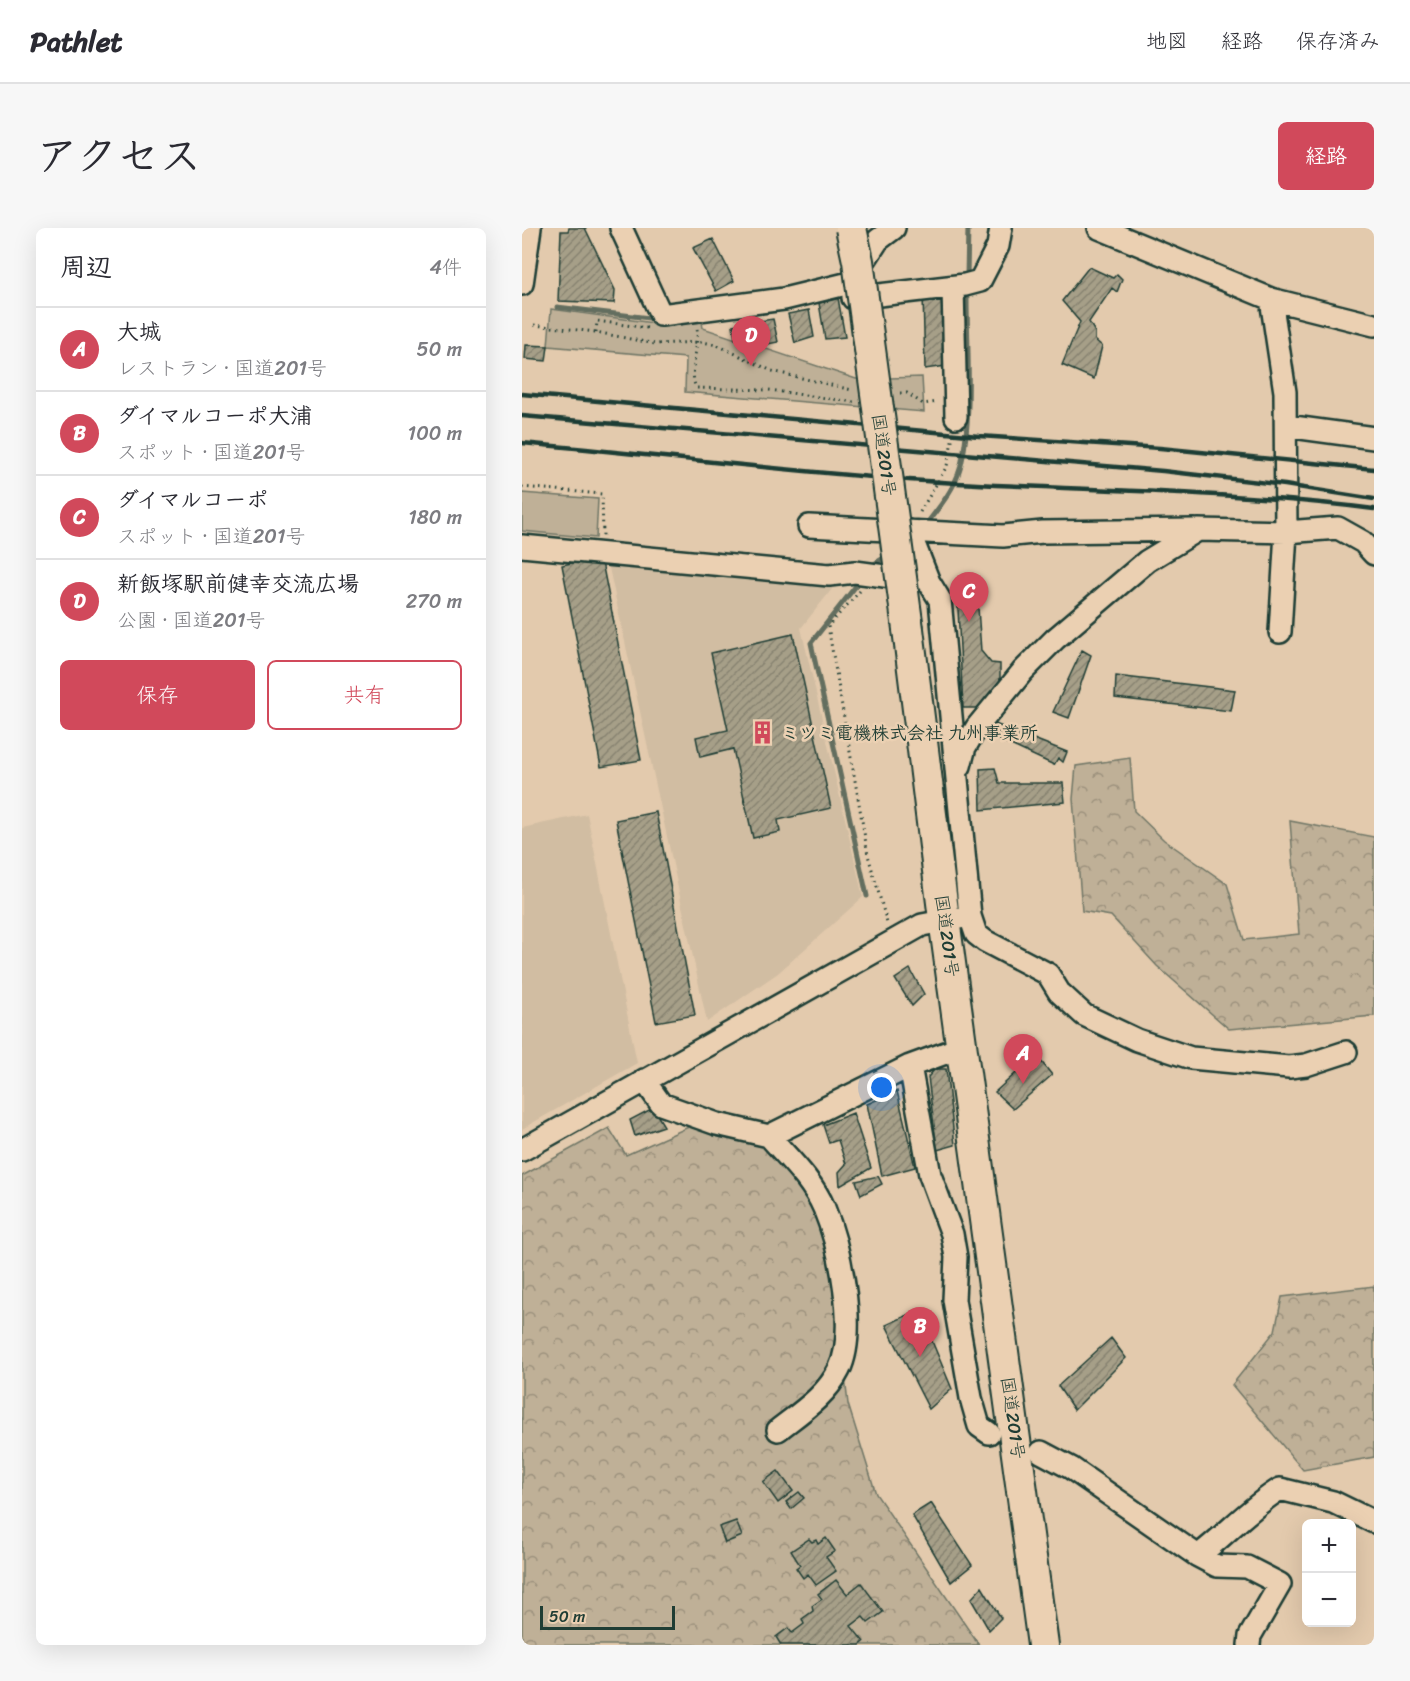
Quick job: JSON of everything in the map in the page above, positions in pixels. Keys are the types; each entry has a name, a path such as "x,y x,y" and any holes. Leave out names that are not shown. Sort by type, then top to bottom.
{"highway":[{"name":"国道201号","path":"851,228 858,261 908,629 957,917 962,1047 1043,1645"}],"street":[{"path":"522,285 530,228"},
{"path":"621,228 661,315 784,299 850,283 878,240 894,228"},
{"path":"850,283 853,298 953,287 980,281 998,246 1001,228"},
{"path":"1099,228 1271,299 1374,325"},
{"path":"953,287 956,417"},
{"path":"1271,299 1285,392 1286,426 1286,532 1280,632"},
{"path":"1286,426 1374,438"},
{"path":"809,526 1003,536 1043,532 1198,530 1286,532 1338,528 1363,542 1374,554"},
{"path":"958,772 966,747 977,727 1023,671 1055,639 1147,561 1198,530"},
{"path":"909,531 929,582 940,600 958,772 957,917 985,941 1048,974 1059,992 1084,1015 1137,1040 1191,1058 1289,1067 1306,1065 1346,1052"},
{"path":"522,546 828,575 855,572 929,582"},
{"path":"522,1150 922,925 957,917"},
{"path":"769,1136 910,1066 962,1047"},
{"path":"910,1066 930,1175 952,1234 956,1257 954,1300 971,1398 979,1426 989,1433"},
{"path":"644,1080 662,1104 717,1124 769,1136 805,1176 824,1208 837,1252 845,1299 847,1328 840,1369 821,1396 778,1430"},
{"path":"1041,1452 1071,1468 1198,1556 1217,1566 1246,1567 1280,1584 1250,1636 1249,1645"},
{"path":"1198,1556 1223,1537 1255,1504 1280,1489 1334,1502 1374,1522"}],"path":[{"path":"534,325 596,332 656,344 699,342 717,345 772,371 862,393"},
{"path":"696,327 699,342 693,377 697,388 769,390 825,400 865,403"},
{"path":"896,393 907,393 923,404 935,402"},
{"path":"909,531 913,530 913,524 947,466 956,417"},
{"path":"522,487 602,494"},
{"path":"875,574 828,626 868,855 887,924"}],"shaded area":[{"path":"608,563 829,583 832,589 801,628 863,897 778,973 707,1022"},
{"path":"587,814 637,1063 522,1129 522,828"}],"green space":[{"path":"551,309 668,325 702,322 703,328 856,379 922,377 924,412 685,392 686,358 548,346"},
{"path":"522,493 598,499 596,538 522,531"},
{"path":"1130,758 1134,811 1164,840 1227,884 1244,940 1299,934 1290,821 1374,837 1374,1016 1229,1029 1157,966 1111,916 1082,911 1073,799 1076,766"},
{"path":"693,1125 765,1143 801,1180 819,1211 831,1254 848,1404 876,1494 979,1645 522,1645 522,1176 609,1128 626,1155"},
{"path":"1374,1286 1374,1457 1303,1470 1232,1385 1275,1331 1282,1297"}],"building":[{"path":"569,228 585,228 615,290 614,303 558,301 561,231 568,231"},
{"path":"713,239 734,281 716,291 693,248"},
{"path":"1089,267 1113,278 1117,274 1122,279 1117,292 1112,288 1089,322 1095,332 1095,340 1102,346 1094,379 1062,365 1080,322 1062,301"},
{"path":"945,292 946,366 925,369 923,296"},
{"path":"838,298 845,337 825,339 819,303"},
{"path":"809,310 814,337 795,343 788,314"},
{"path":"773,319 778,342 758,346 755,337 735,339 733,325"},
{"path":"526,345 548,346 546,361 525,359"},
{"path":"601,557 641,760 601,767 562,565"},
{"path":"957,589 977,593 981,651 991,663 1000,664 1000,686 978,708 963,708"},
{"name":"ミツミ電機株式会社 九州事業所","path":"793,634 831,808 778,820 780,832 753,838 733,749 700,757 696,737 728,730 711,653"},
{"path":"1082,650 1091,655 1069,718 1053,712"},
{"path":"1116,676 1235,690 1231,711 1115,698"},
{"path":"990,722 1067,752 1063,762 1058,758 1054,765 987,734"},
{"path":"995,768 999,783 1063,783 1065,802 981,810 980,769"},
{"path":"656,812 695,1015 656,1022 616,820"},
{"path":"910,969 924,994 912,1006 895,979"},
{"path":"1036,1055 1052,1075 1013,1109 995,1092"},
{"path":"935,1069 946,1069 955,1145 937,1150 928,1077"},
{"path":"897,1091 915,1167 882,1176 867,1104"},
{"path":"653,1108 664,1126 635,1136 630,1120"},
{"path":"853,1113 871,1168 840,1186 839,1172 846,1164 838,1140 829,1143 823,1125"},
{"path":"878,1176 882,1184 861,1195 856,1181"},
{"path":"919,1310 952,1389 929,1409 886,1325"},
{"path":"1111,1338 1126,1358 1074,1410 1058,1386"},
{"path":"778,1471 793,1491 778,1503 763,1482"},
{"path":"799,1492 804,1498 791,1509 786,1502"},
{"path":"931,1503 972,1565 951,1582 912,1515"},
{"path":"736,1521 742,1536 725,1543 719,1527"},
{"path":"826,1538 835,1551 826,1557 836,1571 816,1585 808,1574 803,1578 796,1568 800,1565 791,1551 809,1539 812,1542 816,1540 818,1544"},
{"path":"836,1580 847,1594 861,1583 883,1612 868,1623 863,1617 851,1626 864,1642 860,1645 781,1645 776,1637 788,1628 792,1633 804,1624 802,1619 813,1611 812,1606 822,1599 818,1594"},
{"path":"982,1587 1001,1618 989,1630 971,1599"}],"waterway":[{"path":"967,276 968,228"},
{"path":"924,527 954,485 964,450 968,408 967,299"},
{"path":"557,307 658,319"},
{"path":"874,564 888,555"},
{"path":"859,582 811,643 867,896"}],"railway":[{"path":"522,394 979,436 1160,448 1374,469"},
{"path":"522,416 1163,471 1285,485 1374,499"},
{"path":"522,443 875,477 1206,494 1374,509"}],"place":[{"name":"新飯塚駅前健幸交流広場","path":"751,366"},
{"name":"ダイマルコーポ","path":"969,622"},
{"name":"ミツミ電機株式会社 九州事業所","path":"763,733"},
{"name":"大城","path":"1023,1084"},
{"name":"ダイマルコーポ大浦","path":"920,1357"}]}
